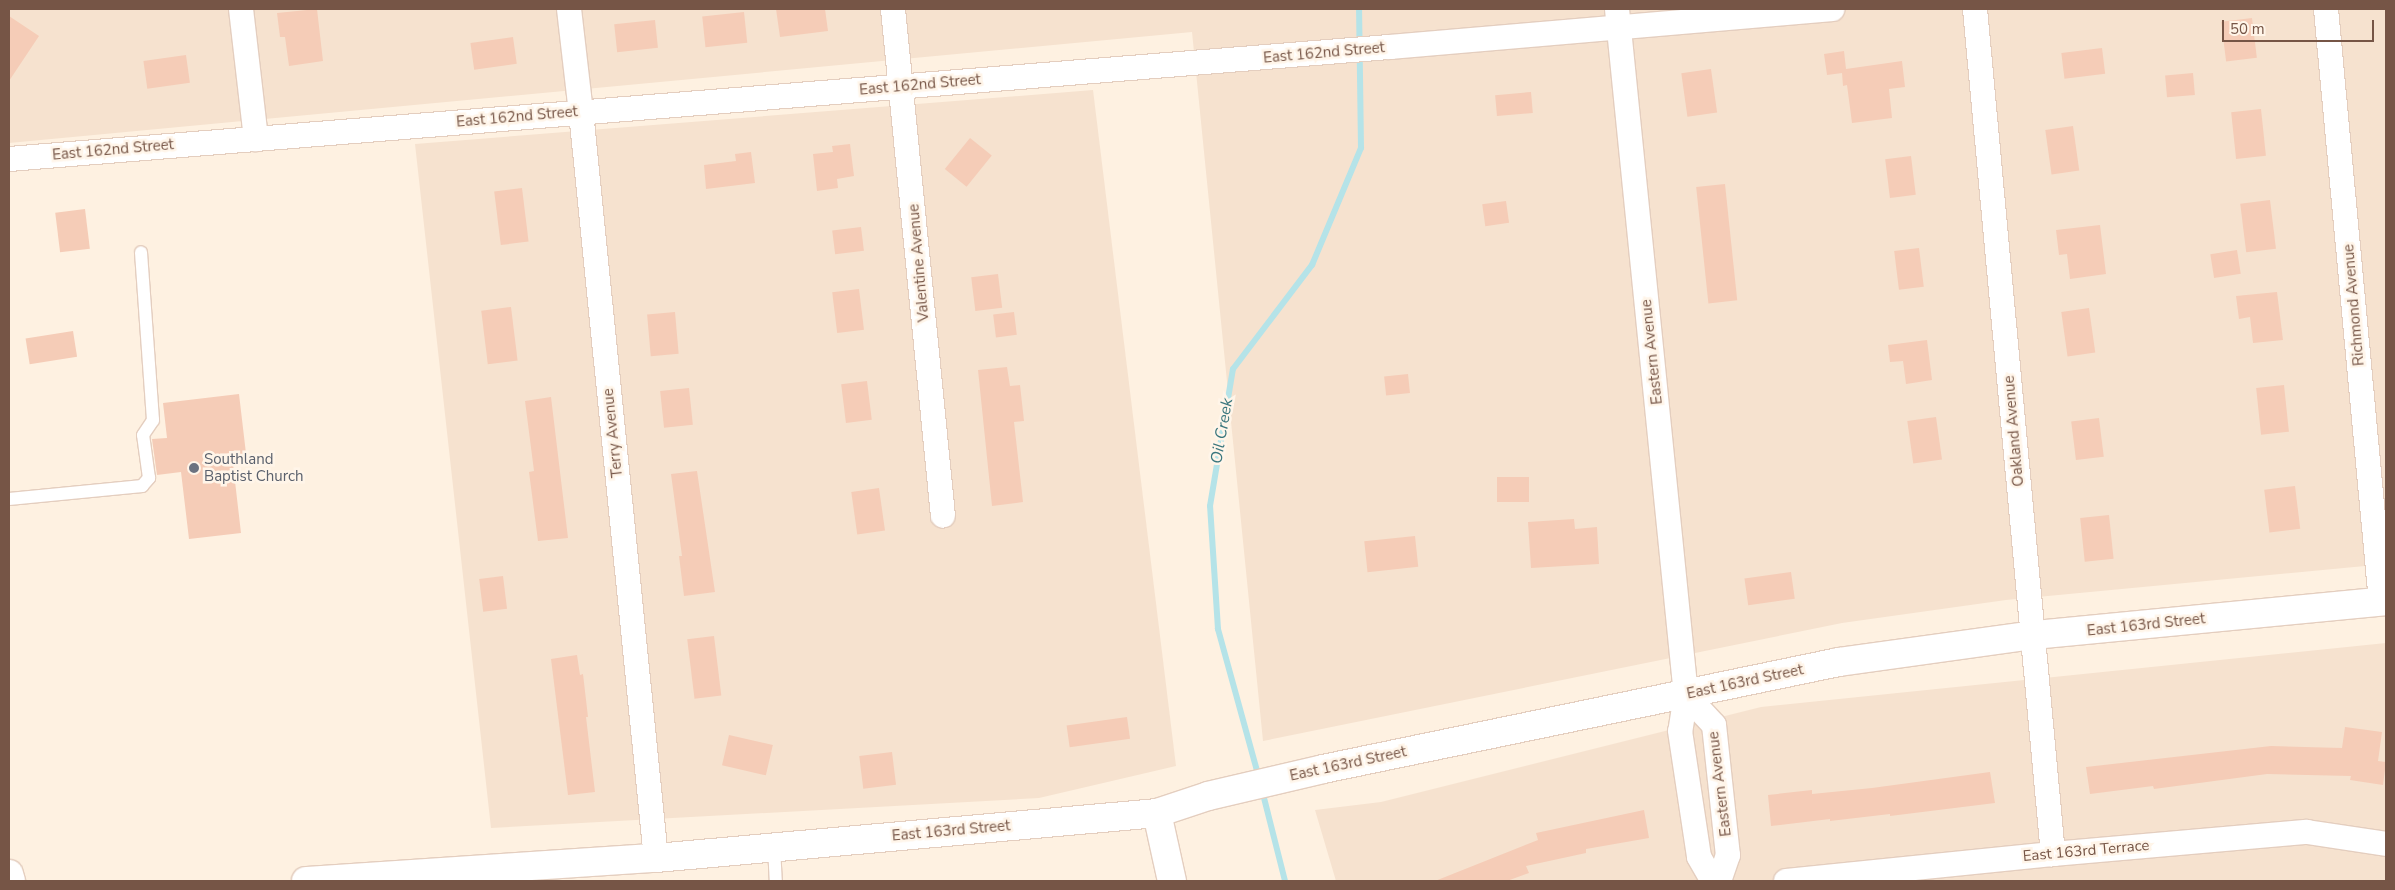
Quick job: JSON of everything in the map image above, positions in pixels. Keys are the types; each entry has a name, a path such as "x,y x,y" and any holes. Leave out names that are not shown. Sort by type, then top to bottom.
{"street":[{"path":"241,9 256,139"},
{"name":"Terry Avenue","path":"569,9 656,858"},
{"name":"Valentine Avenue","path":"893,9 943,516"},
{"name":"East 162nd Street","path":"9,159 1390,47 1618,18 1832,9"},
{"name":"Oakland Avenue","path":"1975,9 2053,854"},
{"name":"Richmond Avenue","path":"2326,9 2384,602"},
{"name":"Eastern Avenue","path":"1618,18 1686,695 1680,731 1699,857 1712,881"},
{"name":"East 163rd Street","path":"306,881 656,858 1157,813 1208,796 1323,768 1686,695 1839,662 2034,635 2384,602"},
{"name":"Eastern Avenue","path":"1686,695 1714,725 1728,855 1719,881"},
{"path":"1157,813 1172,881"},
{"name":"East 163rd Terrace","path":"1786,881 2053,854 2307,832 2386,844"},
{"path":"9,874 10,881"}],"lane":[{"path":"9,499 142,486 149,478 143,435 153,420 141,252"},
{"path":"774,847 776,881"}],"shaded area":[{"path":"9,9 2386,9 2386,564 2006,600 1842,623 1263,741 1192,32 9,143"},
{"path":"1093,90 1176,766 1039,798 491,828 415,144"},
{"path":"2386,643 2386,881 1336,881 1315,810 1381,802 1761,707"}],"building":[{"path":"317,9 323,61 289,66 285,37 280,37 277,13"},
{"path":"776,9 825,9 828,31 780,37"},
{"path":"744,12 747,43 705,47 702,16"},
{"path":"9,16 39,36 9,81"},
{"path":"2252,18 2257,58 2226,61 2221,22"},
{"path":"655,20 658,48 617,52 614,24"},
{"path":"513,37 517,64 474,70 470,43"},
{"path":"2102,48 2105,74 2064,79 2061,53"},
{"path":"1844,51 1846,69 1902,61 1905,87 1889,89 1892,118 1852,123 1847,85 1843,86 1842,73 1827,75 1824,54"},
{"path":"186,55 190,83 147,89 143,61"},
{"path":"1711,69 1717,113 1687,117 1681,73"},
{"path":"2193,73 2195,95 2167,97 2165,75"},
{"path":"1531,92 1533,113 1497,116 1495,95"},
{"path":"2261,109 2266,156 2236,159 2231,112"},
{"path":"2073,126 2079,171 2052,174 2045,130"},
{"path":"970,138 992,156 967,187 945,169"},
{"path":"850,144 854,176 837,179 838,188 817,191 813,154 833,152 832,146"},
{"path":"751,152 755,183 706,189 704,165 736,161 735,154"},
{"path":"1911,156 1916,195 1890,198 1885,159"},
{"path":"1725,184 1737,300 1708,303 1696,187"},
{"path":"522,188 529,242 501,245 494,191"},
{"path":"2270,200 2276,249 2246,252 2240,204"},
{"path":"1506,201 1509,223 1485,226 1482,204"},
{"path":"85,209 90,249 60,252 55,213"},
{"path":"2100,225 2106,274 2070,279 2067,254 2059,255 2056,230"},
{"path":"861,227 864,251 835,254 832,231"},
{"path":"1919,248 1924,287 1899,290 1894,251"},
{"path":"2237,250 2241,274 2214,278 2210,254"},
{"path":"998,274 1002,308 975,311 971,277"},
{"path":"859,289 864,330 837,333 832,292"},
{"path":"2277,292 2283,340 2253,343 2250,317 2239,319 2236,296"},
{"path":"511,307 518,361 488,364 481,311"},
{"path":"2089,308 2095,353 2068,356 2061,312"},
{"path":"675,312 679,354 651,356 647,314"},
{"path":"1014,312 1017,335 996,337 993,315"},
{"path":"73,331 77,357 30,364 26,339"},
{"path":"1927,340 1932,380 1906,384 1903,361 1890,362 1888,345"},
{"path":"1007,367 1010,386 1020,385 1024,421 1014,422 1023,502 992,506 978,370"},
{"path":"1408,374 1410,393 1386,395 1384,377"},
{"path":"867,381 872,420 846,423 841,384"},
{"path":"2284,385 2289,432 2261,435 2256,388"},
{"path":"689,388 693,425 664,428 660,391"},
{"name":"Southland Baptist Church","path":"239,394 247,462 233,464 241,533 189,539 181,472 157,475 152,439 167,438 163,403"},
{"path":"551,397 568,538 538,541 529,472 534,471 525,401"},
{"path":"1936,417 1942,460 1913,464 1907,421"},
{"path":"2099,418 2104,457 2076,460 2071,421"},
{"path":"697,471 715,592 684,596 679,556 682,556 671,474"},
{"path":"1497,477 1529,477 1529,502 1497,502"},
{"path":"2295,486 2300,529 2269,532 2264,490"},
{"path":"879,488 885,531 857,534 851,492"},
{"path":"2109,515 2114,559 2085,562 2080,518"},
{"path":"1574,519 1575,529 1597,527 1599,564 1531,568 1528,522"},
{"path":"1415,536 1418,567 1368,572 1364,541"},
{"path":"1791,572 1795,599 1748,605 1744,579"},
{"path":"503,576 507,609 483,612 479,579"},
{"path":"714,636 721,696 695,699 687,639"},
{"path":"577,655 580,675 583,674 595,792 568,795 551,659"},
{"path":"1127,717 1130,739 1070,747 1067,725"},
{"path":"2345,727 2382,732 2378,761 2386,762 2383,785 2350,780 2351,776 2267,774 2154,789 2153,786 2090,794 2086,767 2271,746 2342,748"},
{"path":"729,735 773,745 766,775 722,765"},
{"path":"892,752 896,785 863,789 859,756"},
{"path":"1990,772 1995,803 1890,816 1890,814 1830,821 1830,819 1771,826 1768,795 1812,790 1812,794 1872,788"},
{"path":"1644,810 1649,838 1586,849 1586,853 1526,866 1529,873 1507,881 1435,881 1538,840 1536,833"}],"waterway":[{"name":"Oil Creek","path":"1259,778 1218,629 1210,506 1233,369 1312,265 1361,148 1359,9"},
{"name":"Oil Creek","path":"1262,790 1285,881"}],"place":[{"name":"Southland Baptist Church","path":"194,468"}]}
